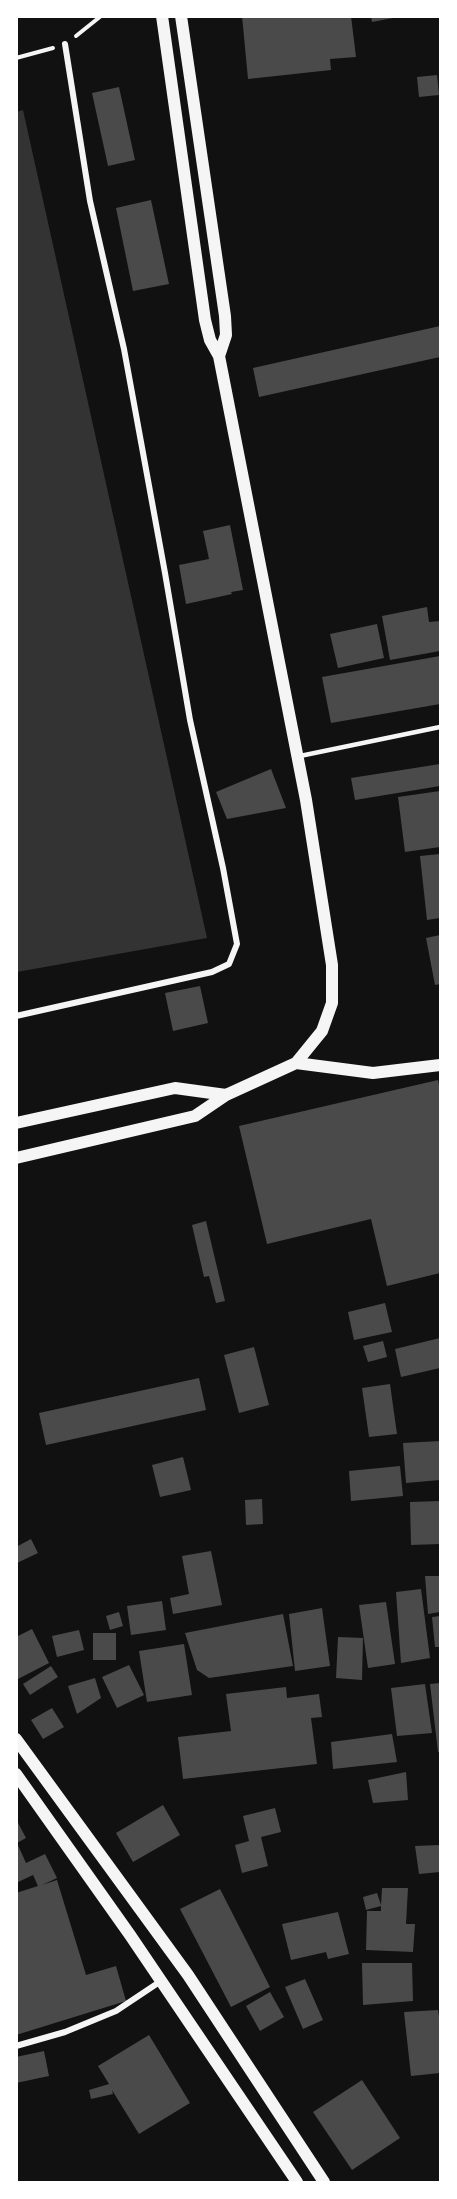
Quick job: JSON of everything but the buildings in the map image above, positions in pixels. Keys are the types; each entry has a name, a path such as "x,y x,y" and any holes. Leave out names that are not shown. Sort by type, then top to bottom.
{"main road":[{"path":"16,1158 195,1116 226,1095 296,1063 322,1031 332,1003 332,965 297,757 219,356 210,340 205,320 162,16"},
{"path":"182,16 225,316 226,335 219,356"},
{"path":"296,1063 374,1073 441,1065"},
{"path":"16,1124 175,1088 226,1095"},
{"path":"16,1739 188,1975 324,2182"},
{"path":"16,1774 161,1981 297,2182"}],"street":[{"path":"16,1017 212,972 229,964 237,944 223,868 190,720 124,350 90,201 65,44"},
{"path":"16,2046 65,2032 116,2011 161,1981"}],"lane":[{"path":"297,757 441,727"}],"shaded area":[{"path":"23,110 207,938 17,972 16,112"}]}
